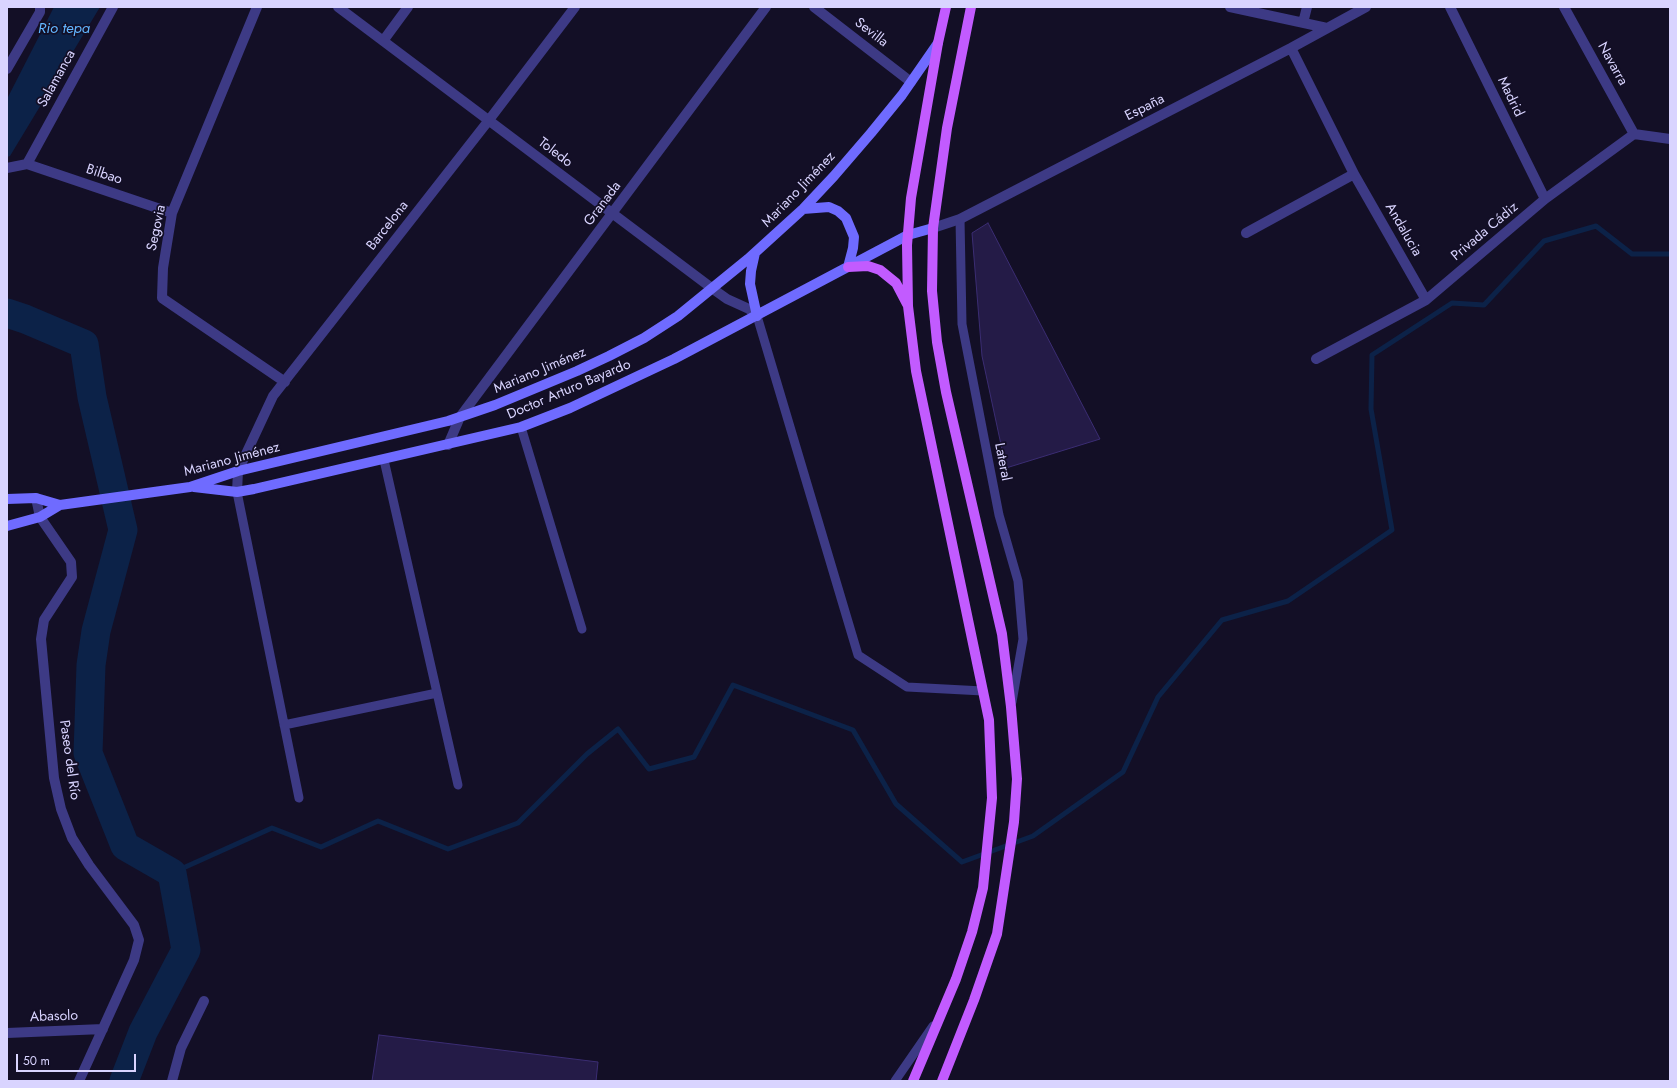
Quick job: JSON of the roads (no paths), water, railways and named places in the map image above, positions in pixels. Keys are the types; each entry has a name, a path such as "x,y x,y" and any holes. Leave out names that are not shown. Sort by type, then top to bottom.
{"main road":[{"path":"914,1081 956,980 972,932 983,888 991,824 992,798 989,720 916,371 908,306 908,234 911,198 938,43 946,7"},
{"path":"942,1081 974,1000 997,934 1014,822 1016,779 1011,707 1002,634 946,392 937,342 932,291 933,228 947,128 971,7"},
{"path":"848,267 868,266 880,270 896,283 908,306"}],"street":[{"path":"7,69 40,12 40,7"},
{"name":"Salamanca","path":"27,164 113,7"},
{"name":"Segovia","path":"257,7 172,213 163,268 162,298 285,382"},
{"name":"Toledo","path":"338,7 712,289 749,309 757,316"},
{"path":"383,41 408,7"},
{"name":"Barcelona","path":"238,471 273,396 575,7"},
{"name":"Granada","path":"448,445 460,417 766,7"},
{"name":"Sevilla","path":"814,7 911,82"},
{"path":"1230,7 1327,28"},
{"path":"1303,23 1307,7"},
{"name":"España","path":"933,228 960,219 1291,48 1366,7"},
{"name":"Madrid","path":"1450,7 1545,199"},
{"name":"Navarra","path":"1564,7 1634,134"},
{"name":"Mariano Jiménez","path":"7,499 36,498 60,505 190,487 238,471 448,421 495,406 609,356 644,338 678,316 755,253 803,209 834,176 875,128 911,82 938,43"},
{"name":"Andalucia","path":"1291,48 1354,174 1426,300"},
{"path":"1634,134 1670,139"},
{"name":"Privada Cádiz","path":"1316,359 1426,300 1545,199 1634,134"},
{"path":"7,168 27,164"},
{"name":"Bilbao","path":"27,164 172,213"},
{"path":"1246,233 1354,174"},
{"path":"803,209 829,207 838,211 846,218 854,237 848,267"},
{"name":"Doctor Arturo Bayardo","path":"190,487 237,492 254,490 521,428 625,383 757,316 908,234 933,228"},
{"path":"755,253 750,284 757,316"},
{"path":"237,492 238,471"},
{"name":"Paseo del Río","path":"36,498 40,517 71,562 72,577 44,620 40,639 54,778 72,838 89,865 134,925 139,940 134,960 79,1081"},
{"path":"7,526 40,517 60,505"},
{"path":"172,1081 181,1048 204,1001"},
{"name":"Abasolo","path":"7,1033 103,1029"}],"lane":[{"name":"Lateral","path":"960,219 962,324 999,515 1018,581 1023,639 1011,707"},
{"path":"757,316 858,655 907,687 983,691"},
{"path":"521,428 582,629"},
{"path":"384,460 458,785"},
{"path":"237,492 299,798"},
{"path":"284,725 437,693"},
{"path":"895,1081 941,1015"}],"water":[{"name":"Rio tepa","path":"54,7 100,7 10,156 7,157 7,99"}],"waterway":[{"path":"172,873 272,828 321,847 378,821 448,849 518,823 587,754 618,729 649,769 694,757 733,685 853,730 896,804 962,862 1033,836 1123,772 1158,697 1222,620 1288,601 1392,530 1371,409 1372,355 1452,303 1484,305 1544,241 1596,226 1632,254 1670,254"},
{"path":"7,313 84,344 92,397 123,530 96,631 91,665 88,753 125,846 172,873 186,950 143,1032 124,1081"}]}
